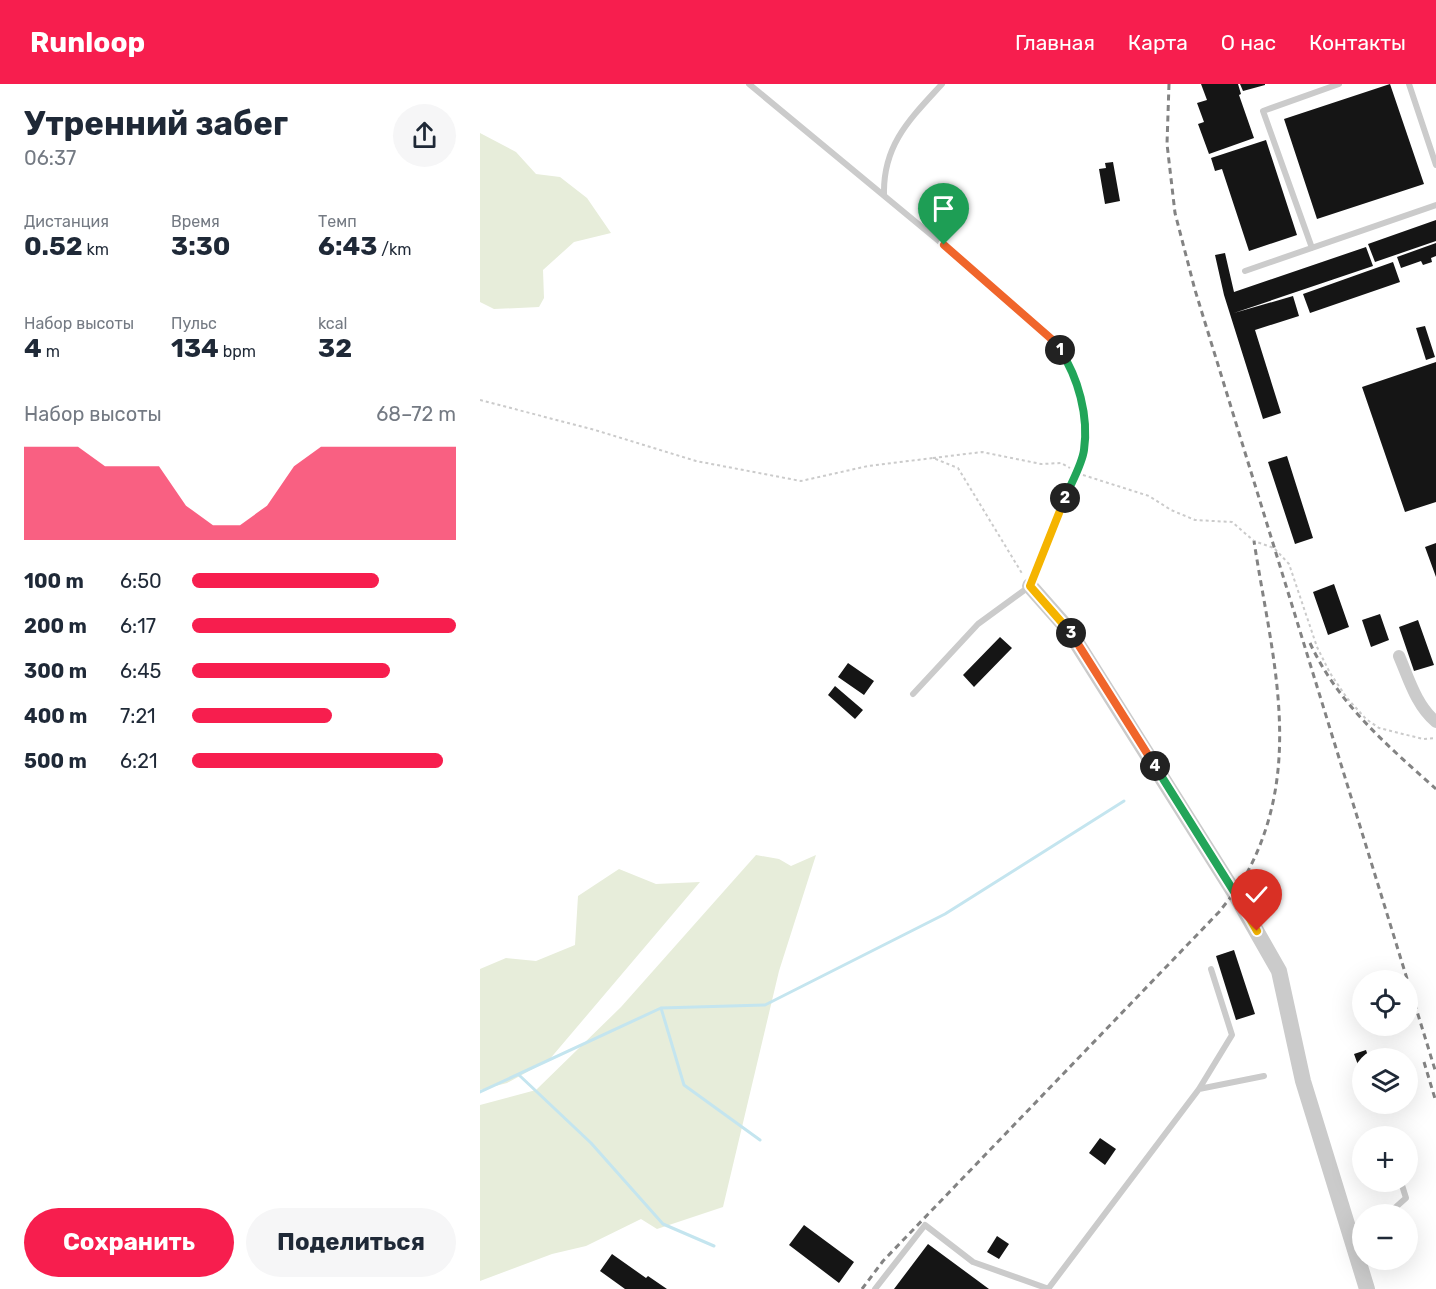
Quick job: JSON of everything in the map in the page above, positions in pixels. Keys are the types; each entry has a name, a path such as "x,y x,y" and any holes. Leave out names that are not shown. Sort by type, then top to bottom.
{"street":[{"path":"1030,586 1068,629 1234,892 1279,971 1304,1080 1352,1226"},
{"path":"1399,656 1416,697 1427,714 1436,722"},
{"path":"1363,1270 1367,1289"}],"lane":[{"path":"749,84 884,194 1056,343 1072,368 1084,415 1084,450 1030,586 978,624 913,694"},
{"path":"884,194 887,168 901,131 942,84"},
{"path":"1312,248 1263,111 1339,84"},
{"path":"1409,84 1436,165"},
{"path":"1245,271 1436,205"},
{"path":"875,1289 925,1225 973,1262 1048,1289 1198,1089 1232,1035 1211,969"},
{"path":"1198,1089 1264,1076"},
{"path":"1399,1204 1406,1198 1404,1192"}],"path":[{"path":"480,400 595,430 696,461 801,481 868,466 982,452 1041,464 1061,463 1099,482 1149,496 1195,520 1232,522 1254,541 1275,548 1289,564 1317,647 1330,673 1347,698 1366,719 1379,728 1424,739 1436,738"},
{"path":"933,458 957,468 1030,586"}],"green space":[{"path":"480,133 516,152 536,174 560,177 587,198 611,233 574,242 543,270 544,298 539,307 494,309 480,302"},
{"path":"756,855 779,859 791,866 816,855 779,971 723,1207 657,1229 641,1219 586,1246 552,1254 480,1281 480,1105 536,1090 621,1007"},
{"path":"619,869 656,884 700,882 549,1060 507,1083 480,1090 480,969 506,958 536,961 575,945 578,896"}],"building":[{"path":"1201,84 1238,84 1241,94 1239,95 1254,138 1209,154 1198,124 1204,122 1197,103 1207,100"},
{"path":"1240,84 1265,84 1265,85 1243,91"},
{"path":"1390,84 1424,184 1317,219 1284,119"},
{"path":"1266,140 1297,235 1249,251 1222,169 1215,171 1211,158"},
{"path":"1113,162 1120,201 1105,204 1099,169 1106,168 1105,163"},
{"path":"1436,220 1436,241 1375,262 1368,244"},
{"path":"1436,243 1436,256 1431,258 1432,262 1423,265 1421,261 1401,268 1397,257"},
{"path":"1366,247 1373,266 1234,313 1293,296 1299,316 1255,330 1281,413 1263,419 1224,295 1215,255 1225,253 1234,292"},
{"path":"1393,262 1400,282 1310,313 1303,294"},
{"path":"1425,326 1435,357 1426,360 1416,328"},
{"path":"1436,362 1436,502 1405,512 1362,387"},
{"path":"1287,456 1313,538 1295,544 1268,462"},
{"path":"1436,543 1436,577 1425,547"},
{"path":"1334,584 1349,627 1328,635 1313,592"},
{"path":"1380,614 1389,640 1371,647 1362,620"},
{"path":"1418,620 1434,665 1414,671 1399,627"},
{"path":"1000,637 1012,648 974,687 963,675"},
{"path":"848,663 874,681 864,695 838,677"},
{"path":"835,686 863,710 855,719 828,695"},
{"path":"1234,950 1255,1014 1236,1020 1216,956"},
{"path":"1100,1138 1116,1149 1105,1165 1089,1153"},
{"path":"804,1225 854,1262 839,1283 789,1245"},
{"path":"997,1236 1009,1244 999,1259 987,1252"},
{"path":"928,1244 989,1289 894,1289"},
{"path":"612,1254 646,1278 648,1276 667,1289 625,1289 600,1271"}],"waterway":[{"path":"480,1092 661,1008 765,1005 945,914 1124,801"},
{"path":"661,1008 684,1085 760,1140"},
{"path":"519,1075 591,1143 663,1224 714,1246"}],"railway":[{"path":"1169,84 1167,144 1175,213 1195,290 1436,1073"},
{"path":"862,1289 883,1261 1219,912 1245,877 1265,830 1275,790 1279,749 1279,708 1275,666 1254,541"},
{"path":"1310,643 1321,665 1349,704 1382,740 1436,789"},
{"path":"1424,1062 1436,1102"}],"route":[{"path":"944,245 1056,343 1072,368 1084,415 1084,450 1030,586 1068,629 1257,931"}]}
